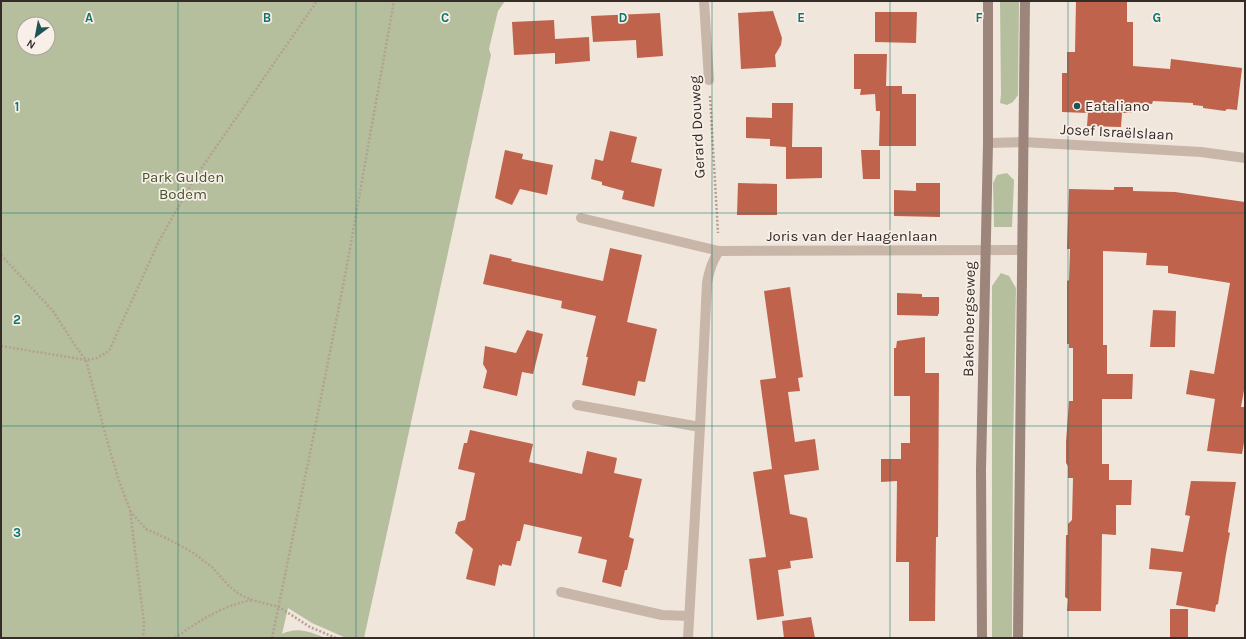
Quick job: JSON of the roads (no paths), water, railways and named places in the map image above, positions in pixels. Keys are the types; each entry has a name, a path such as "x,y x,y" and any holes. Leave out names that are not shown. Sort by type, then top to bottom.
{"street":[{"name":"Gerard Douweg","path":"704,1 709,80"},
{"name":"Bakenbergseweg","path":"982,638 981,470 988,144 988,1"},
{"path":"1018,638 1025,1"},
{"name":"Josef Israëlslaan","path":"988,144 1023,142 1201,152 1245,158"},
{"name":"Joris van der Haagenlaan","path":"581,218 719,252 1022,250"},
{"path":"688,638 707,283 708,272 714,258 719,252"},
{"path":"577,405 700,427"},
{"path":"561,592 662,615 689,616"}],"place":[{"name":"Eataliano","path":"1077,106"}],"park label":[{"name":"Park Gulden Bodem","path":"183,186"}]}
